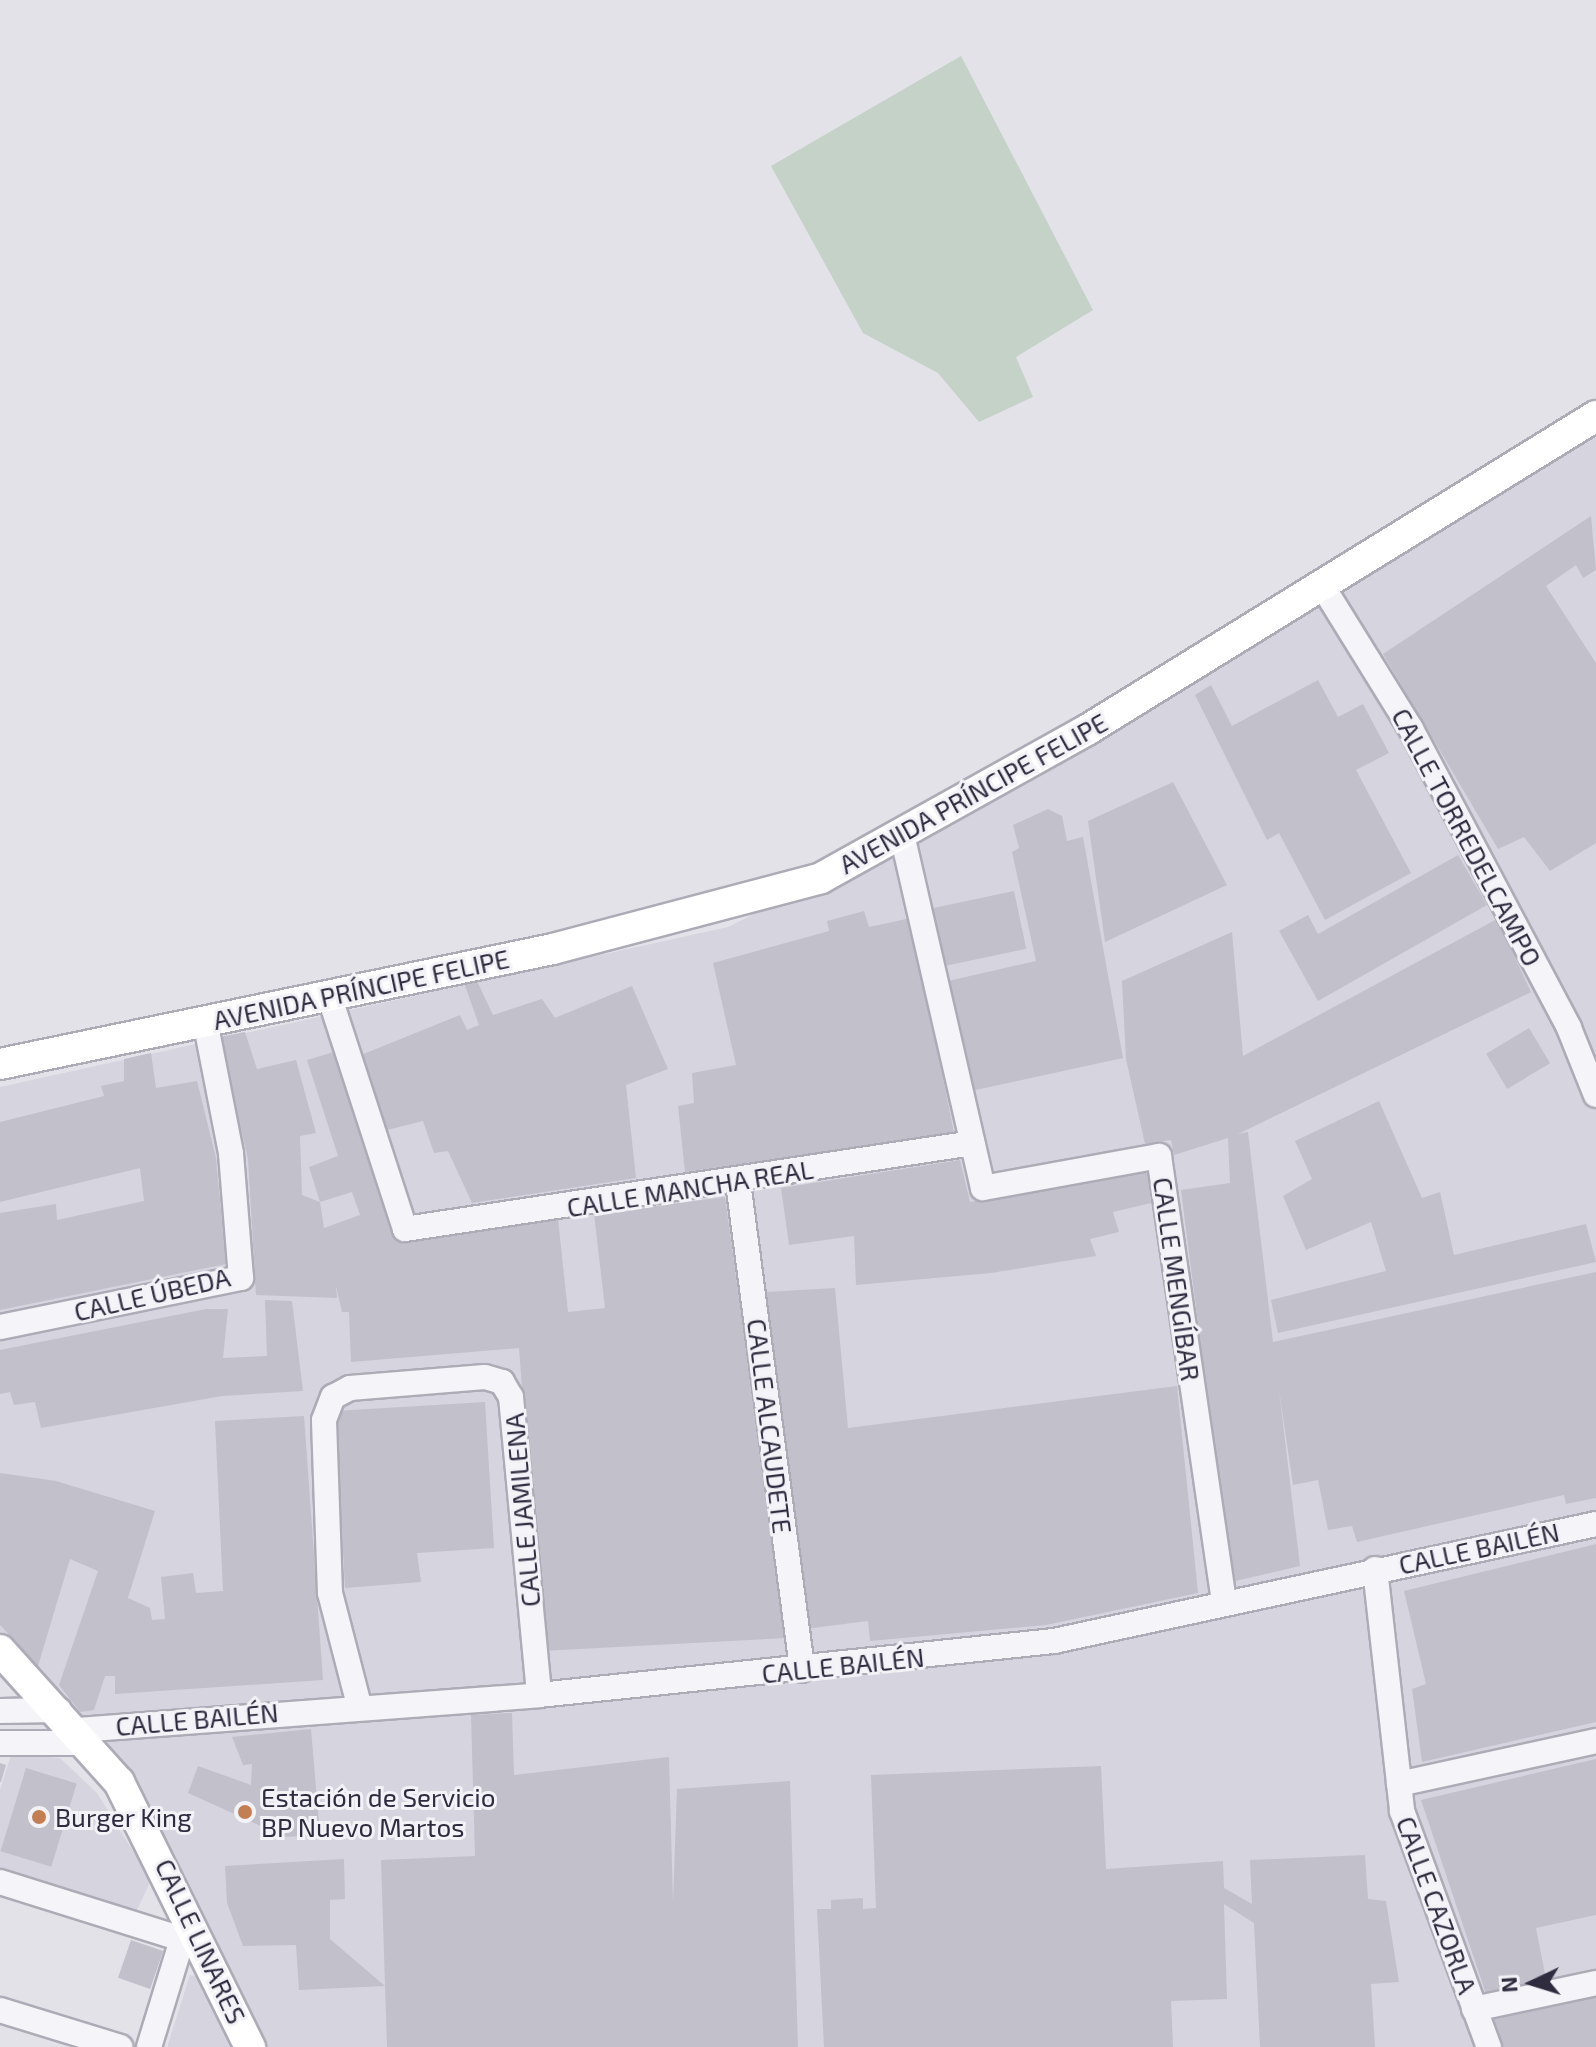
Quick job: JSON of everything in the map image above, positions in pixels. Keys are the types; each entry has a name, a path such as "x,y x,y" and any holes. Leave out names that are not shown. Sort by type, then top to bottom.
{"main road":[{"name":"AVENIDA PRÍNCIPE FELIPE","path":"0,1064 329,995 730,905 821,878 903,839 1323,587 1596,416"},
{"name":"CALLE LINARES","path":"0,1650 75,1728 119,1782 186,1927 250,2047"}],"street":[{"name":"CALLE TORREDELCAMPO","path":"1323,587 1411,729 1569,1028 1596,1095"},
{"name":"CALLE MENGÍBAR","path":"903,839 983,1188 1159,1156 1224,1601"},
{"name":"CALLE MANCHA REAL","path":"329,995 405,1229 738,1182 973,1143"},
{"name":"CALLE ÚBEDA","path":"0,1327 241,1278 231,1153 205,1021"},
{"name":"CALLE ALCAUDETE","path":"738,1182 802,1670"},
{"name":"CALLE JAMILENA","path":"359,1705 330,1593 324,1420 333,1397 350,1388 485,1377 502,1382 511,1397 539,1695"},
{"name":"CALLE BAILÉN","path":"75,1728 359,1705 539,1695 802,1670 1054,1641 1224,1601 1596,1524"},
{"name":"CALLE CAZORLA","path":"1375,1569 1402,1811 1489,2047"},
{"path":"0,1711 75,1728"},
{"path":"0,1743 75,1728"},
{"path":"1399,1784 1596,1741"},
{"path":"0,1882 186,1927 149,2047"},
{"path":"1474,2009 1596,1983"},
{"path":"0,2010 120,2047"}],"shaded area":[{"path":"961,56 1093,310 1016,357 1033,397 979,422 938,373 863,333 771,166"},
{"path":"1596,432 1596,2047 167,2047 190,1975 204,1978 101,1773 0,1663 0,1087 728,927 903,839"},
{"path":"11,1755 60,1758 97,1793 151,1880 136,1912 0,1869 0,1790"}],"building":[{"path":"1591,516 1596,570 1583,578 1576,565 1546,586 1596,663 1596,843 1550,871 1524,837 1498,849 1383,654"},
{"path":"1318,680 1338,717 1363,704 1389,753 1356,770 1411,873 1325,920 1279,833 1267,840 1195,695 1211,685 1232,726"},
{"path":"1173,782 1227,885 1105,942 1088,821"},
{"path":"1048,809 1062,816 1067,841 1083,837 1123,1058 971,1091 948,981 1036,961 1012,852 1019,848 1013,825"},
{"path":"1458,855 1487,905 1318,1001 1279,931 1308,915 1318,934"},
{"path":"1014,891 1026,949 941,967 929,909"},
{"path":"864,911 869,927 911,918 954,1133 685,1172 678,1106 694,1103 692,1073 736,1065 713,963 829,931 827,921"},
{"path":"1497,919 1531,992 1238,1134 1248,1132 1273,1342 1596,1272 1596,1498 1566,1504 1564,1495 1357,1542 1352,1526 1328,1530 1318,1480 1293,1485 1279,1390 1300,1566 1231,1582 1181,1190 1230,1183 1228,1138 1174,1155 1171,1140 1145,1144 1126,1059 1122,981 1232,932 1243,1056"},
{"path":"477,981 493,1015 542,999 555,1018 632,986 668,1069 626,1085 636,1178 472,1203 448,1151 434,1153 423,1121 387,1130 361,1055 460,1015 467,1030 479,1025 464,983"},
{"path":"1529,1028 1550,1063 1507,1089 1486,1054"},
{"path":"245,1032 257,1069 296,1060 316,1133 300,1136 302,1195 320,1202 309,1167 338,1156 307,1060 334,1052 396,1235 558,1219 568,1312 605,1308 594,1214 725,1197 786,1638 542,1651 519,1348 351,1362 349,1312 342,1312 336,1286 337,1298 256,1295 248,1159 219,1037","holes":["352,1192 360,1215 324,1228 320,1202"]},
{"path":"151,1053 156,1088 197,1081 216,1158 226,1264 0,1310 0,1213 56,1204 57,1220 144,1201 140,1168 0,1202 0,1122 104,1096 101,1086 124,1081 124,1059"},
{"path":"1379,1101 1422,1198 1440,1192 1454,1255 1586,1224 1596,1262 1278,1333 1271,1300 1386,1271 1371,1222 1306,1250 1283,1196 1312,1179 1295,1141"},
{"path":"960,1160 970,1202 1147,1170 1151,1203 1113,1212 1119,1232 1090,1239 1096,1256 991,1273 856,1285 854,1236 789,1245 781,1188"},
{"path":"835,1288 848,1428 1177,1386 1198,1593 1046,1625 870,1641 868,1621 805,1629 766,1292"},
{"path":"265,1300 292,1301 303,1391 222,1396 41,1428 35,1402 14,1405 10,1392 0,1394 0,1350 206,1309 228,1309 223,1358 267,1356"},
{"path":"485,1402 494,1548 417,1553 421,1582 345,1588 335,1411"},
{"path":"304,1416 323,1680 115,1694 115,1676 105,1676 94,1710 80,1712 59,1685 98,1571 70,1559 38,1666 0,1625 0,1473 56,1481 155,1511 128,1598 150,1608 152,1620 165,1619 161,1577 193,1573 196,1593 223,1591 215,1421"},
{"path":"1596,1544 1596,1722 1422,1762 1412,1689 1426,1684 1404,1591"},
{"path":"512,1713 514,1775 669,1757 673,1903 677,1789 790,1781 798,2047 387,2047 381,1860 475,1856 471,1715"},
{"path":"311,1729 320,1835 285,1837 188,1793 198,1766 251,1785 252,1764 243,1765 232,1737"},
{"path":"1596,1759 1596,1915 1536,1928 1546,1979 1486,1994 1421,1800"},
{"path":"0,1763 6,1765 1,1782 0,1782"},
{"path":"1101,1766 1106,1869 1223,1861 1224,1888 1252,1904 1250,1860 1365,1855 1368,1899 1386,1901 1399,1982 1371,1984 1375,2047 1260,2047 1254,1923 1224,1904 1227,1999 1171,2001 1173,2047 824,2047 817,1909 831,1909 831,1900 863,1898 863,1909 876,1908 871,1775"},
{"name":"Burger King","path":"26,1768 77,1783 51,1867 1,1851"},
{"path":"344,1859 345,1899 330,1900 330,1939 385,1986 299,1990 296,1945 243,1946 227,1903 225,1866"},
{"path":"131,1940 163,1951 150,1989 118,1978"},
{"path":"1596,1987 1596,2047 1500,2047 1489,2011"}],"place":[{"name":"Estación de Servicio BP Nuevo Martos","path":"245,1812"},
{"name":"Burger King","path":"39,1817"}]}
